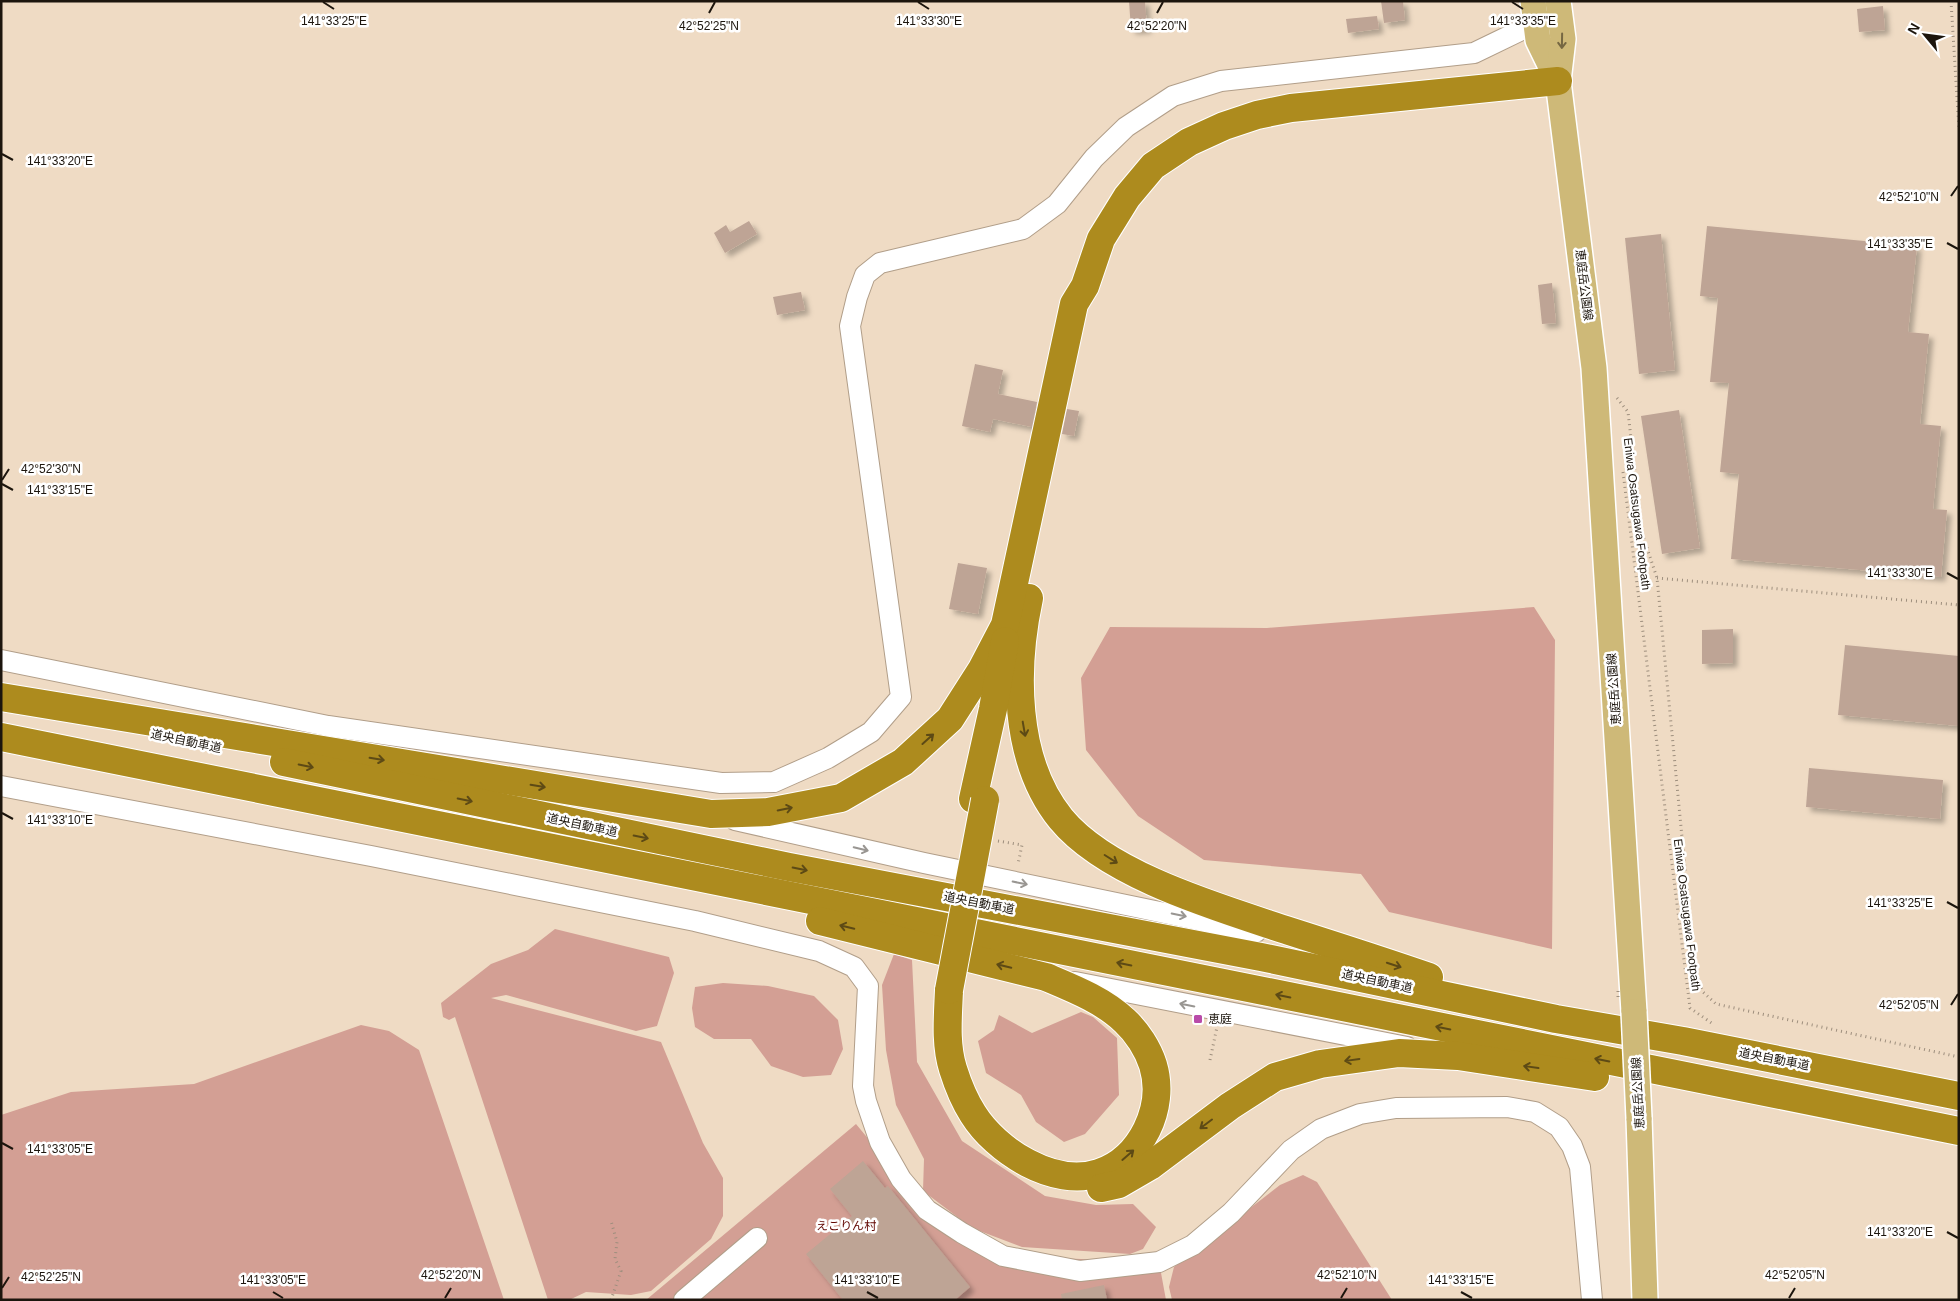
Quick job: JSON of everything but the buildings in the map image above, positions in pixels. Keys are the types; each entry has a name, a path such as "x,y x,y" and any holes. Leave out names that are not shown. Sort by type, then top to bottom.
{"highway":[{"path":"1558,80 1291,108 1257,114 1189,142 1153,166 1127,197 1101,239 1084,286 1074,304 1014,627 934,1034 940,1081 955,1114 974,1140 992,1156 1034,1181 1058,1188 1090,1190 1119,1184 1150,1166 1230,1106 1275,1078 1320,1064 1400,1053 1458,1056 1576,1074 1877,1129 1959,1138"},
{"path":"1,697 711,814 768,812 841,798 903,762 950,719 982,669 1014,627"},
{"path":"1014,627 1021,671 1022,719 1030,761 1044,793 1062,819 1086,842 1114,861 1144,877 1223,909 1556,1019"},
{"name":"道央自動車道","path":"1,702 615,832 1271,959 1556,1019 1683,1041 1959,1096"},
{"path":"1,737 1959,1131"},
{"path":"271,790 790,913 1046,976 1094,1000 1126,1021 1147,1049 1154,1066 1156,1093 1153,1115 1145,1134 1134,1150 1118,1164 1098,1174 1078,1176 1059,1174 1034,1166 1013,1155 993,1138 974,1115 962,1094 952,1068 943,988"}],"main road":[{"name":"恵庭岳公園線","path":"1558,1 1563,39 1558,80 1594,368 1634,1012 1645,1300"},
{"name":"恵庭岳公園線","path":"1534,12 1538,40 1558,80"}],"street":[{"path":"1,660 328,726 721,783 774,782 828,758 871,732 901,697 850,326 857,296 865,275 880,263 1023,230 1057,204 1094,158 1126,127 1173,96 1221,81 1474,53 1534,12"},
{"path":"1,786 371,856 695,921 819,951 854,967 868,986 863,1086 880,1142 901,1179 927,1210 962,1233 1003,1256 1058,1268 1080,1271 1160,1262 1193,1245 1230,1213 1291,1150 1321,1128 1360,1114 1396,1108 1507,1107 1535,1112 1560,1127 1572,1146 1580,1167 1592,1300"},
{"path":"711,814 924,864 1356,953"},
{"path":"1046,976 1458,1056"},
{"path":"684,1300 757,1238"}],"path":[{"path":"1951,1 1959,130"},
{"path":"1616,397 1628,412 1642,533 1657,578 1695,972 1703,992 1716,1004 1959,1057"},
{"name":"Eniwa Osatsugawa Footpath","path":"1622,467 1690,1008 1713,1024 1723,1026"},
{"path":"1657,578 1959,605"},
{"path":"990,840 1022,845 1016,872"},
{"path":"1618,981 1618,991"},
{"path":"1210,1060 1218,1019"},
{"path":"611,1221 617,1242 615,1259 621,1271 611,1300"}],"green space":[{"path":"1534,607 1555,640 1552,949 1389,912 1361,874 1204,860 1138,816 1086,750 1081,678 1110,627 1267,628"},
{"path":"555,929 669,957 674,973 657,1026 636,1031 506,995 491,998 661,1042 703,1143 723,1178 723,1216 711,1239 651,1291 631,1295 586,1292 569,1300 548,1300 455,1017 449,1020 443,1017 441,1003 491,964 528,950"},
{"path":"894,954 912,960 917,1062 962,1141 1045,1196 1096,1205 1133,1204 1156,1227 1143,1249 1130,1254 1022,1247 972,1228 923,1191 924,1159 896,1105 886,1050 882,985"},
{"path":"723,983 768,986 814,996 838,1020 843,1049 831,1075 803,1077 771,1066 751,1039 714,1039 695,1027 692,1008 695,987"},
{"path":"1081,1012 1093,1017 1117,1038 1119,1095 1085,1134 1064,1142 1036,1122 1021,1095 986,1073 978,1041 994,1030 999,1015 1032,1033"},
{"path":"361,1025 389,1031 419,1050 504,1300 1,1300 1,1115 71,1092 194,1084"},
{"name":"えこりん村","path":"856,1124 927,1210 1003,1256 1159,1262 1166,1300 646,1300"},
{"path":"1303,1175 1317,1182 1392,1300 1172,1300 1169,1287 1174,1267 1280,1185"}],"place":[{"name":"恵庭","path":"1198,1019"}]}
